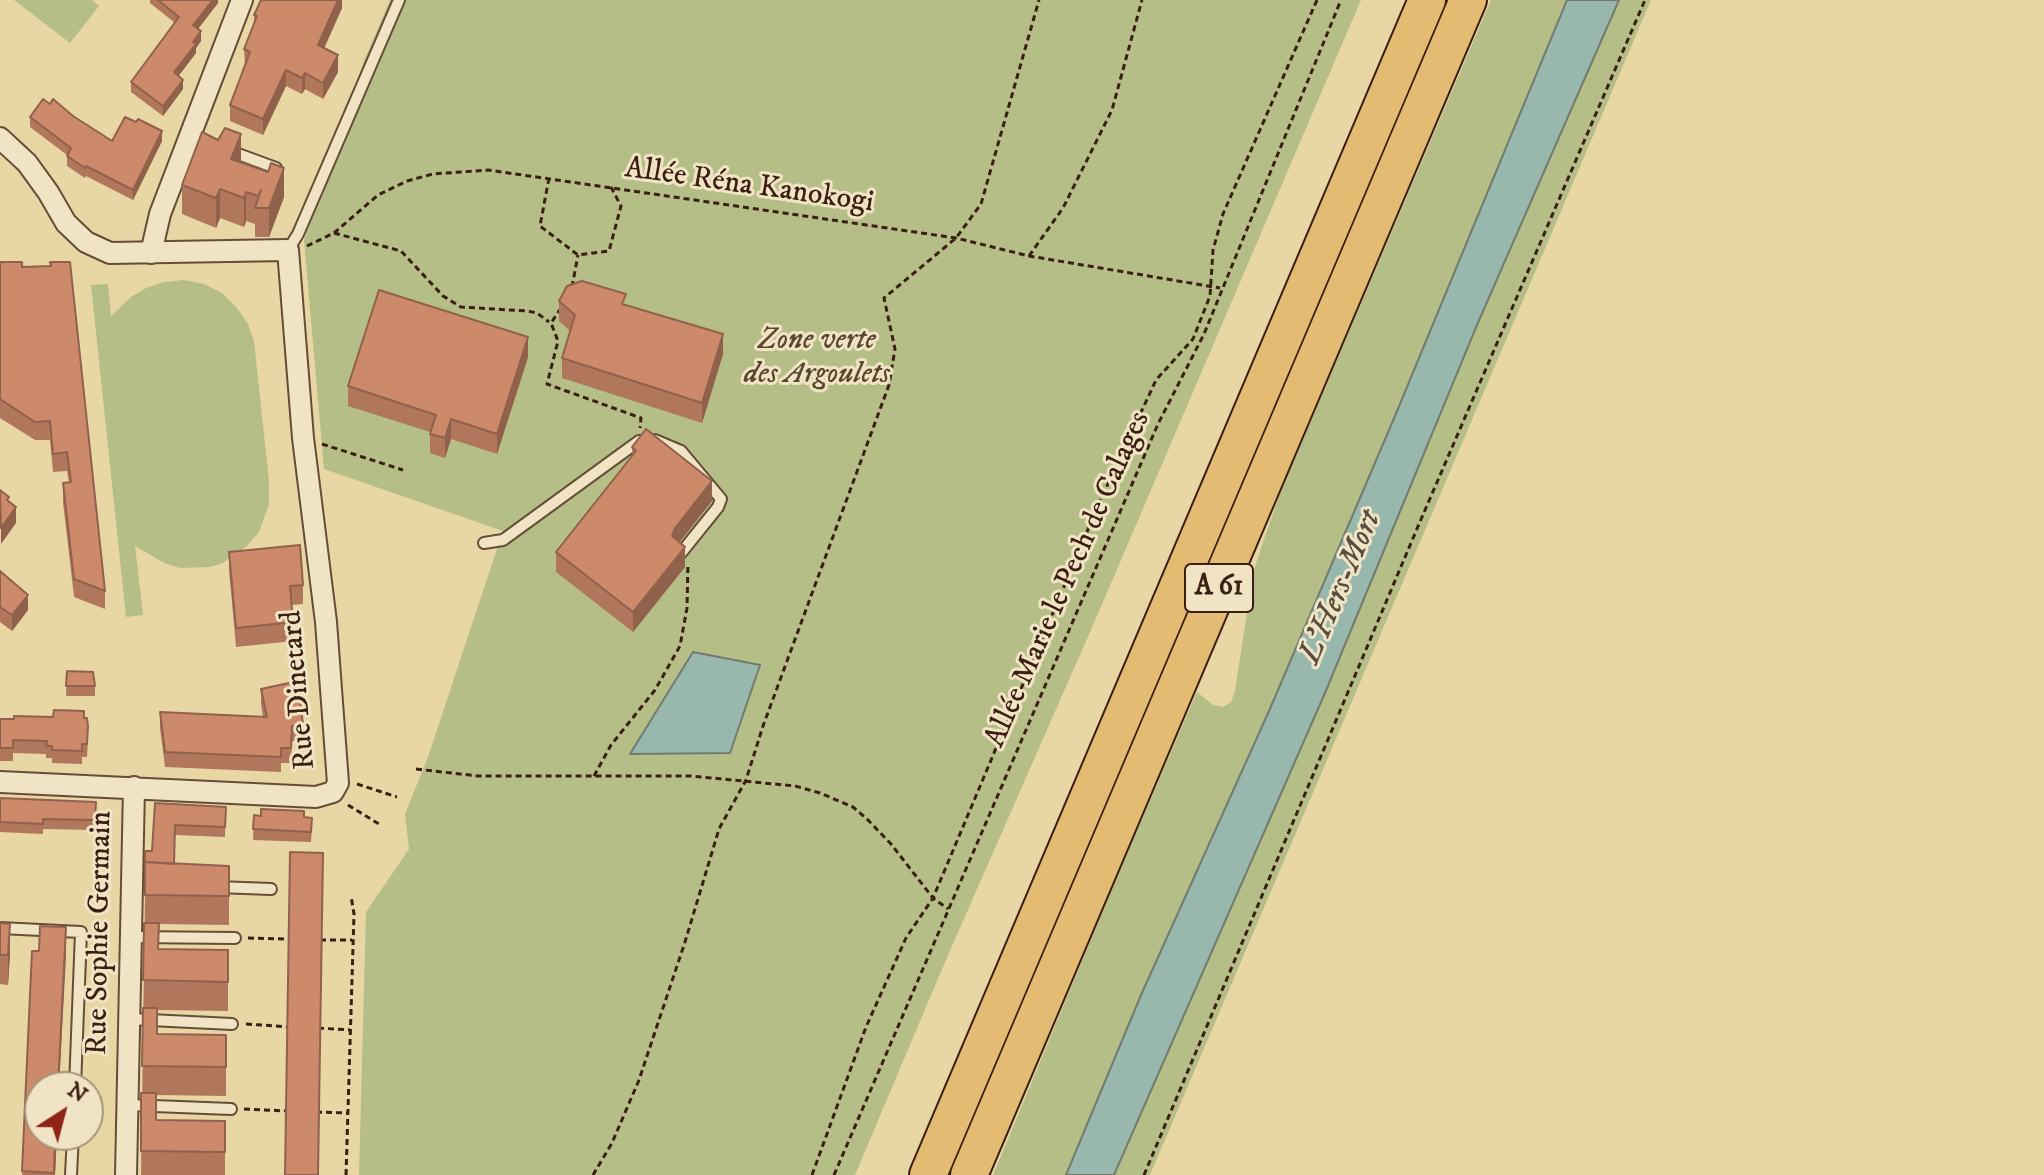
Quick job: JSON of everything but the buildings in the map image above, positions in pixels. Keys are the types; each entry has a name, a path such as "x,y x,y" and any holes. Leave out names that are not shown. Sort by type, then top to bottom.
{"highway":[{"name":"A 61","path":"928,1175 1427,0"},
{"name":"A 61","path":"969,1175 1468,0"}],"street":[{"path":"151,253 160,214 198,139 242,0"},
{"path":"0,138 27,163 66,223 86,242 110,253 288,250"},
{"name":"Rue Dinetard","path":"0,782 316,797 336,787 326,622 303,438 288,250"},
{"name":"Rue Sophie Germain","path":"126,1175 130,937 136,883 134,787"}],"lane":[{"path":"288,250 298,234 399,0"},
{"path":"219,147 276,168 272,178"},
{"path":"484,543 503,540 639,441 655,440 681,451 721,499 681,553"},
{"path":"208,886 271,889"},
{"path":"0,928 81,932 76,1071"},
{"path":"130,937 235,938"},
{"path":"129,1019 232,1024"},
{"path":"128,1105 231,1109"},
{"path":"71,1175 72,1151"}],"path":[{"path":"593,1175 612,1143 639,1080 719,829 746,780 889,385 895,349 884,298 956,238 981,204 1039,0"},
{"path":"1029,256 1063,208 1112,110 1142,0"},
{"path":"812,1175 866,1027 906,938 933,898 1100,501 1156,380 1193,339 1210,296 1213,250 1223,214 1317,0"},
{"name":"Allée Marie le Pech de Calages","path":"834,1175 1158,424 1204,334 1341,0"},
{"path":"1144,1175 1645,0"},
{"name":"Allée Réna Kanokogi","path":"288,250 302,248 334,233 378,195 407,181 433,174 488,170 956,238 1029,256 1222,288"},
{"path":"549,178 540,226 578,255 609,251 621,206 611,187"},
{"path":"334,233 401,251 443,296 461,307 537,313 551,323 558,341 547,384 641,418 639,441"},
{"path":"571,294 578,255"},
{"path":"551,323 564,303"},
{"path":"303,438 403,470"},
{"path":"594,776 611,745 655,690 680,646 687,608 689,564 681,553"},
{"path":"416,769 478,776 691,776 807,789 853,807 891,844 933,898 948,909"},
{"path":"379,824 349,805 336,787 352,782 397,797"},
{"path":"346,1175 354,914 351,896"},
{"path":"235,938 293,939"},
{"path":"307,939 352,940"},
{"path":"232,1024 291,1027"},
{"path":"305,1027 350,1030"},
{"path":"231,1109 290,1111"},
{"path":"304,1111 348,1113"}],"green space":[{"path":"14,0 92,0 99,6 70,43"},
{"name":"Zone verte des Argoulets","path":"390,0 1361,0 855,1175 359,1175 366,912 409,849 405,814 428,757 503,531 324,469 304,240 364,61"},
{"path":"1491,0 1567,0 1395,416 1269,711 1141,995 1066,1175 993,1175 1197,692 1213,705 1223,707 1231,702 1253,573 1281,491"},
{"path":"1619,0 1651,0 1150,1175 1114,1175 1325,693 1477,325"},
{"path":"184,280 204,284 222,293 248,324 254,341 269,504 259,532 247,546 223,563 210,567 180,568 164,563 135,546 143,615 126,617 91,285 108,284 111,316 146,288"}],"water":[{"name":"L'Hers-Mort","path":"1567,0 1619,0 1477,325 1325,693 1114,1175 1066,1175 1141,995 1269,711 1395,416"},
{"path":"693,652 760,665 730,753 630,754"}]}
